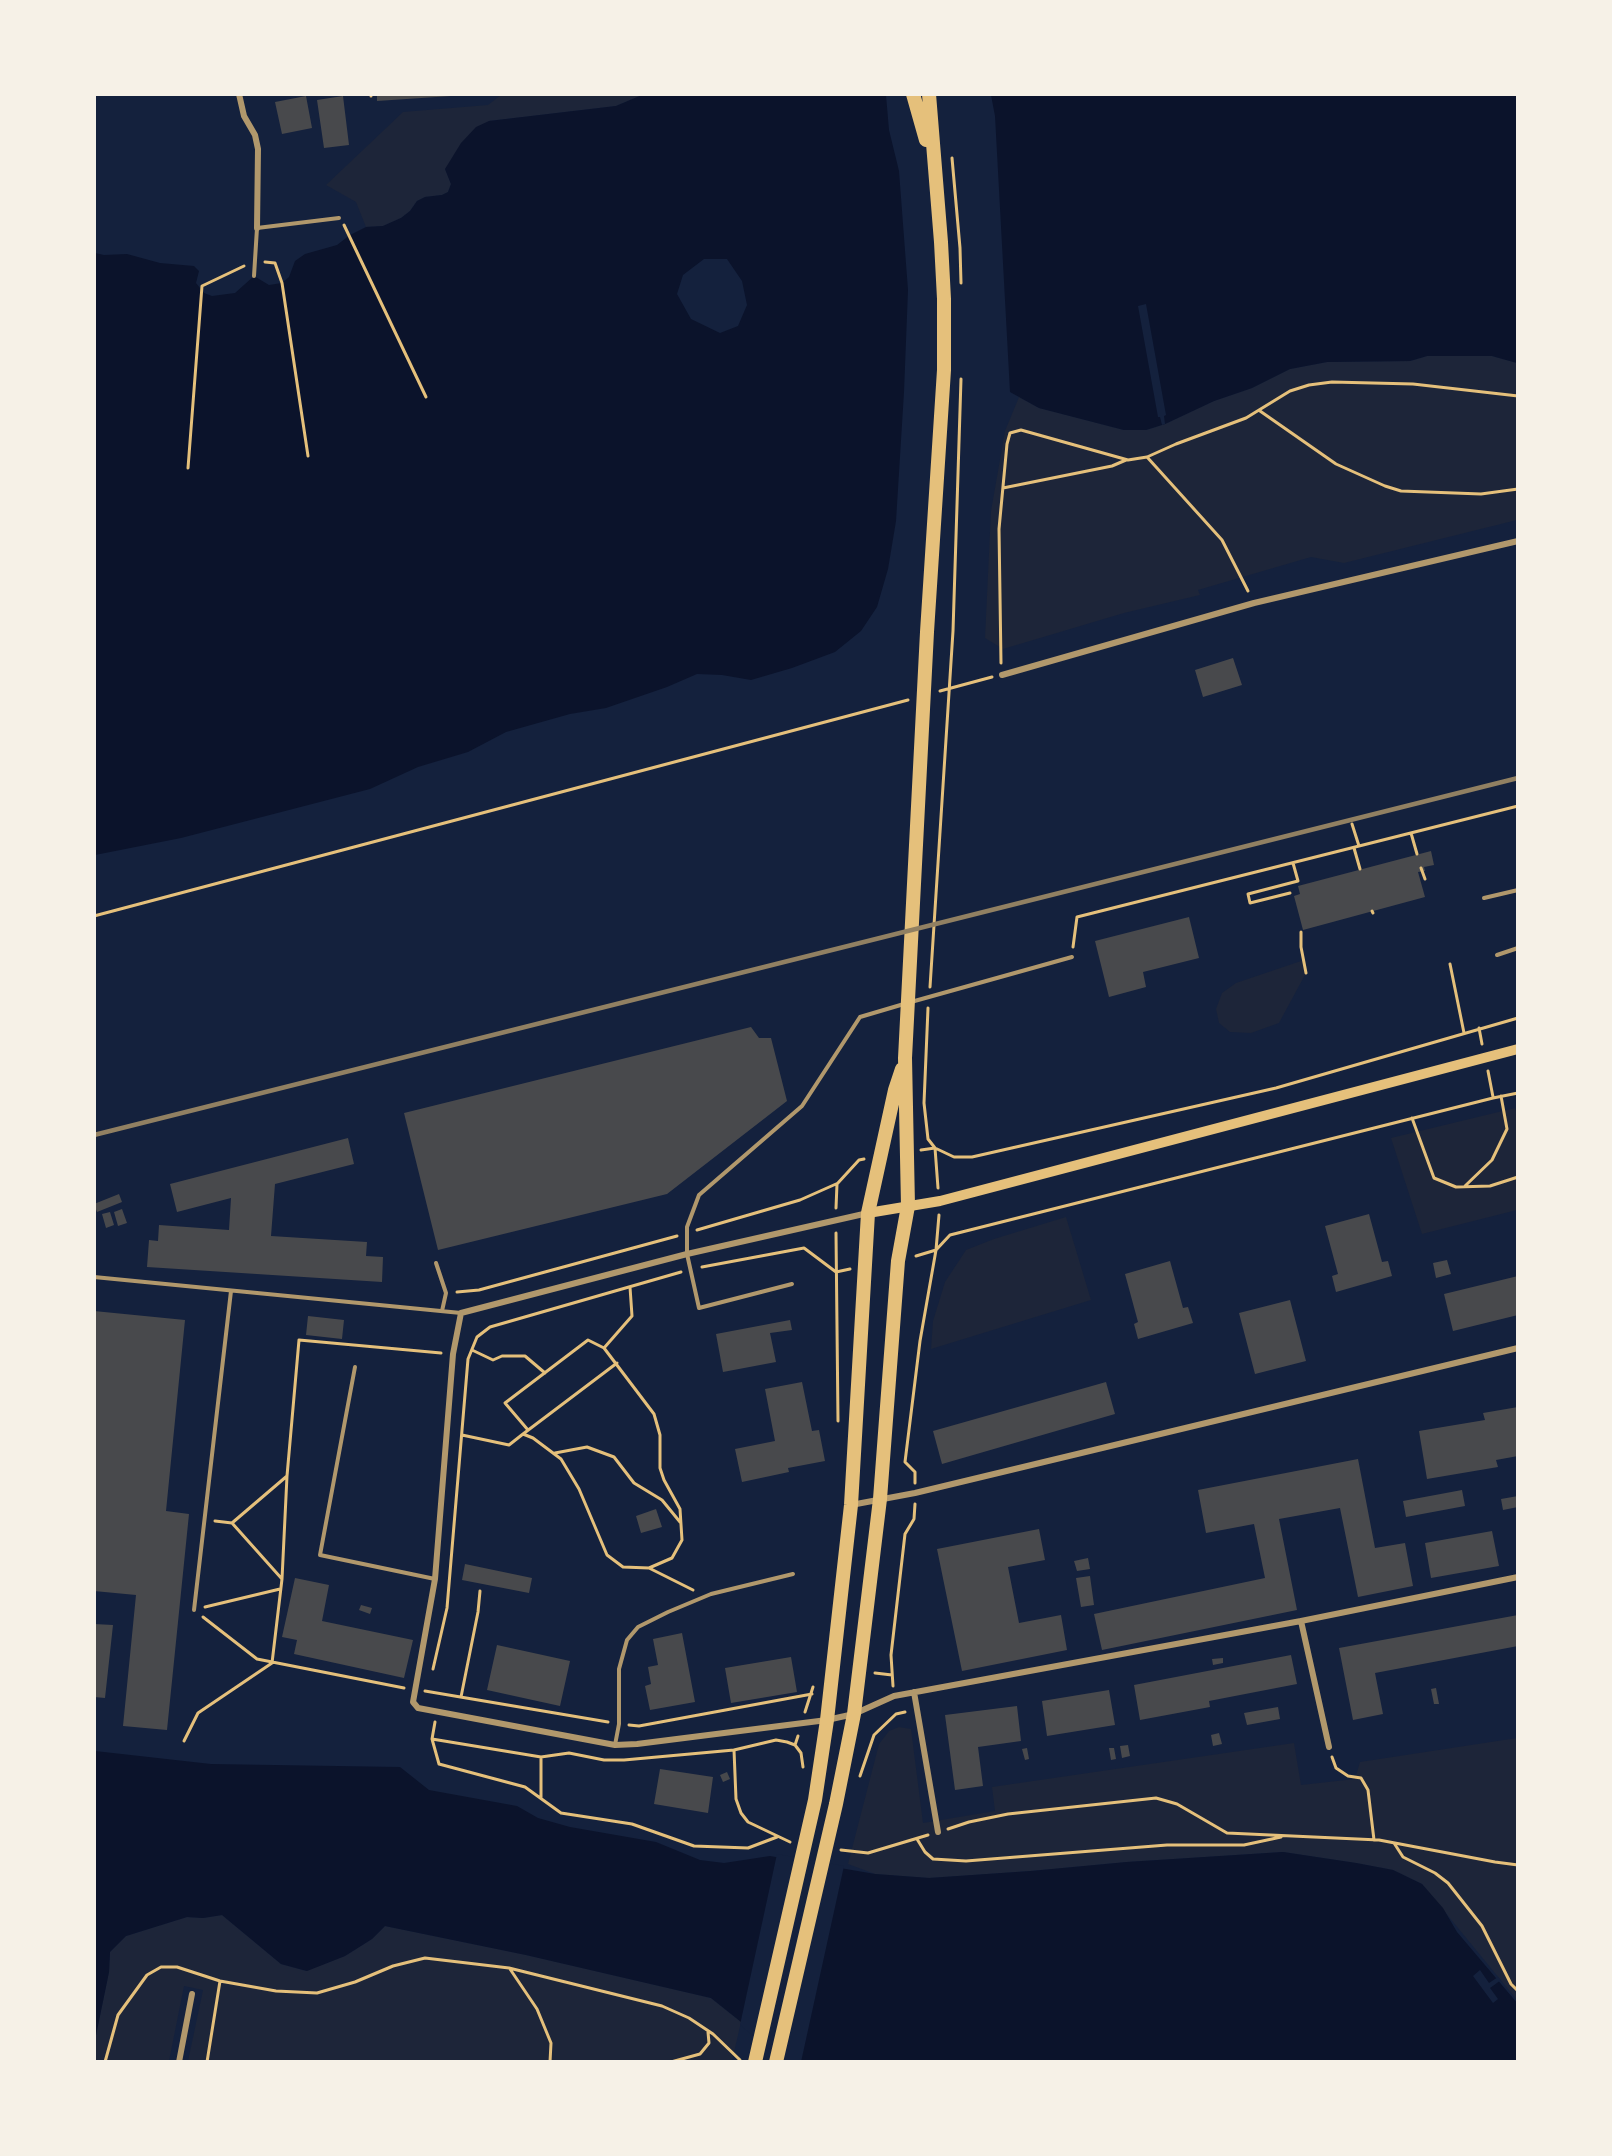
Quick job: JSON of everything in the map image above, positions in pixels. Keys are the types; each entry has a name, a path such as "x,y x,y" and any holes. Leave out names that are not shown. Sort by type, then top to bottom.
{"highway":[{"path":"913,94 933,165"},
{"path":"776,2061 836,1804 854,1714 880,1499 898,1261 908,1206 905,1058 927,632 944,370 941,242 929,94"},
{"path":"755,2061 815,1800 827,1720 851,1505 867,1213 895,1090 905,1058"}],"main road":[{"path":"867,1213 940,1201 1518,1049"}],"street":[{"path":"239,94 244,116 255,135 258,149 257,228"},
{"path":"1002,675 1254,603 1518,541"},
{"path":"867,1213 687,1254 461,1313 453,1354 435,1579 413,1702 418,1708 615,1745 827,1720 854,1714 894,1696 1300,1621 1518,1577"},
{"path":"851,1505 915,1492 1518,1348"},
{"path":"1300,1621 1329,1747"},
{"path":"914,1692 941,1831"},
{"path":"178,2061 192,1994"}],"lane":[{"path":"254,276 257,228 339,218"},
{"path":"1484,898 1518,890"},
{"path":"1497,955 1518,948"},
{"path":"792,1284 699,1308 687,1254 687,1233 699,1195 802,1106 860,1017 1072,957"},
{"path":"436,1263 446,1293 442,1311"},
{"path":"94,1277 461,1313"},
{"path":"194,1610 231,1291"},
{"path":"355,1367 320,1554 435,1579"},
{"path":"615,1745 619,1724 619,1669 627,1640 638,1627 705,1596 793,1574"}],"path":[{"path":"350,235 426,397"},
{"path":"188,468 202,286 255,261 275,262 282,283 308,456"},
{"path":"1003,488 1112,466 1128,460 1147,458 1260,411 1290,391 1309,385 1332,382 1413,384 1518,396"},
{"path":"1260,411 1336,464 1401,491 1481,494 1518,489"},
{"path":"940,691 1002,675 999,530 1010,433 1021,430 1128,460"},
{"path":"1147,458 1222,540 1254,603"},
{"path":"929,993 953,632"},
{"path":"94,916 918,697"},
{"path":"1072,957 1077,917 1518,806"},
{"path":"1352,824 1360,869"},
{"path":"1412,833 1417,854"},
{"path":"1290,893 1250,903 1248,894 1298,881 1293,863"},
{"path":"1421,868 1425,879"},
{"path":"1301,932 1301,947 1306,973"},
{"path":"1450,964 1464,1034"},
{"path":"928,1004 924,1103 928,1139 935,1148 954,1157 972,1157 1276,1088 1518,1018"},
{"path":"896,1714 891,1656 905,1534 914,1520 915,1492 915,1472 905,1462 920,1341 936,1250 950,1235 1412,1118 1518,1094"},
{"path":"1466,1186 1492,1160 1508,1129 1502,1096"},
{"path":"1412,1118 1434,1178 1456,1187 1490,1186 1518,1177"},
{"path":"908,1152 935,1148"},
{"path":"446,1293 479,1290 801,1200 837,1183 859,1160 880,1156"},
{"path":"837,1183 838,1431"},
{"path":"433,1671 447,1608 468,1359 477,1337 490,1327 691,1269 804,1248 836,1272"},
{"path":"604,1348 632,1316 630,1287"},
{"path":"184,1742 198,1713 272,1663 282,1579 286,1476 299,1340 453,1354 468,1359"},
{"path":"528,1430 505,1403 588,1340 604,1348 654,1414 660,1435 660,1468 680,1509 682,1540 672,1558 649,1568"},
{"path":"472,1350 493,1360 502,1356 525,1356 545,1372"},
{"path":"462,1435 509,1445 616,1363"},
{"path":"523,1434 561,1459 579,1489 607,1555 622,1567 649,1568 705,1596"},
{"path":"554,1454 587,1447 614,1457 634,1483 662,1500 681,1523"},
{"path":"232,1523 286,1476"},
{"path":"204,1520 232,1523 282,1579"},
{"path":"194,1610 280,1589"},
{"path":"461,1697 480,1591"},
{"path":"194,1610 256,1659 415,1690 619,1724 639,1726 812,1694"},
{"path":"428,1691 430,1681"},
{"path":"795,1746 813,1685"},
{"path":"859,1778 874,1735 896,1714 917,1710"},
{"path":"432,1739 439,1764 525,1787 561,1813 632,1824 694,1846 748,1848 778,1836"},
{"path":"734,1757 734,1750 776,1740 795,1746 801,1753 803,1772"},
{"path":"1329,1747 1336,1768 1348,1776 1361,1778 1368,1790 1374,1840"},
{"path":"541,1757 541,1798"},
{"path":"941,1831 969,1822 1008,1814 1156,1798 1177,1804 1227,1833 1374,1840 1518,1865"},
{"path":"916,1839 933,1859 966,1861 1167,1845 1244,1845 1285,1836"},
{"path":"1394,1843 1403,1857 1448,1882 1482,1926 1511,1984 1518,1991"},
{"path":"105,2061 118,2015 147,1975 161,1967 177,1967 220,1981 276,1991 317,1994 355,1982 393,1966 425,1958 509,1968 662,2006 689,2018 708,2031 742,2061"},
{"path":"509,1968 537,2008 550,2043 550,2061"},
{"path":"207,2061 220,1981"},
{"path":"671,2061 700,2054 709,2043 708,2031"}],"shaded area":[{"path":"501,95 642,95 616,106 489,121 445,169 451,184 448,192 417,201 401,218 383,226 366,227 356,202 326,185 403,112 488,105"},
{"path":"642,95 886,95 889,130 899,171 908,290 904,392 896,521 888,569 877,607 861,631 835,652 751,680 697,674 606,708 570,714 506,732 468,752 418,767 370,789 181,838 95,855 95,253 127,254 160,263 194,266 199,271 196,283 204,293 212,296 235,293 254,276 269,285 282,283 289,277 295,261 305,254 337,245 366,227 383,226 401,218 417,201 448,192 451,184 445,169 461,143 476,127 489,121 616,106","holes":["704,259 727,259 742,281 747,305 738,326 720,333 691,319 677,294 683,275"]},
{"path":"991,95 1517,95 1517,363 1492,356 1427,356 1410,361 1327,362 1290,369 1252,388 1214,401 1165,424 1146,430 1124,430 1039,408 1010,392 995,116"},
{"path":"1427,356 1492,356 1517,363 1517,520 1344,563 1311,557 1198,590 1200,595 1124,613 1003,649 985,638 991,511 1005,431 1019,397 1039,408 1124,430 1146,430 1165,424 1214,401 1252,388 1290,369 1327,362 1410,361"},
{"path":"1304,960 1306,973 1279,1023 1251,1033 1230,1032 1219,1023 1216,1009 1222,993 1236,983"},
{"path":"1515,1108 1518,1116 1517,1210 1422,1234 1391,1138"},
{"path":"1066,1217 1091,1300 931,1349 933,1321 945,1282 966,1250"},
{"path":"899,1727 911,1729 923,1823 995,1811 992,1787 1294,1743 1301,1785 1355,1779 1360,1762 1517,1738 1517,2000 1422,1884 1393,1870 1283,1852 929,1878 875,1874 848,1864 879,1744 889,1731"},
{"path":"95,1751 211,1764 400,1767 429,1790 517,1806 538,1818 570,1827 656,1842 700,1860 724,1863 770,1856 875,1874 929,1878 1283,1852 1393,1870 1422,1884 1443,1908 1457,1932 1518,2004 1517,2061 790,2061 711,1998 526,1955 385,1926 372,1939 345,1956 307,1971 281,1964 222,1915 203,1918 187,1917 126,1936 110,1952 109,1972 95,2040"},
{"path":"222,1915 281,1964 306,1971 345,1956 372,1939 385,1926 526,1955 711,1998 741,2022 732,2061 188,2061 203,1990 184,1986 169,2061 95,2062 95,2040 109,1972 110,1952 126,1936 187,1917 203,1918"}],"pier":[{"path":"1146,304 1166,415 1164,416 1165,424 1162,425 1158,417 1138,306"},
{"path":"777,1854 844,1866 801,2062 785,2062 740,2025"},
{"path":"1480,1970 1489,1983 1498,1977 1501,1980 1490,1988 1498,1999 1493,2003 1473,1976"}],"building":[{"path":"377,94 451,94 451,96 377,101"},
{"path":"306,96 312,128 282,134 275,102"},
{"path":"343,96 349,145 324,148 317,100"},
{"path":"1233,658 1242,685 1203,697 1195,670"},
{"path":"1431,851 1434,865 1424,867 1425,871 1418,872 1425,897 1303,930 1294,896 1300,894 1298,886"},
{"path":"1189,917 1199,958 1143,972 1146,987 1109,997 1095,941"},
{"path":"751,1027 759,1038 771,1038 787,1101 667,1194 438,1250 404,1113"},
{"path":"348,1138 354,1164 275,1184 271,1236 367,1242 366,1256 383,1257 382,1282 147,1267 149,1240 158,1241 159,1225 229,1230 231,1198 177,1212 170,1184"},
{"path":"119,1194 122,1202 97,1212 94,1204"},
{"path":"122,1209 127,1223 118,1226 114,1212"},
{"path":"110,1212 114,1225 106,1228 102,1214"},
{"path":"1369,1214 1382,1262 1388,1261 1392,1276 1336,1292 1332,1276 1338,1274 1325,1226"},
{"path":"1447,1260 1451,1274 1436,1278 1433,1263"},
{"path":"1170,1261 1183,1308 1188,1307 1193,1323 1138,1339 1134,1324 1138,1322 1125,1274"},
{"path":"1518,1276 1518,1315 1453,1331 1444,1294"},
{"path":"1290,1300 1306,1361 1255,1374 1239,1313"},
{"path":"94,1311 185,1320 166,1511 189,1514 167,1730 123,1726 136,1595 94,1591"},
{"path":"308,1316 344,1320 342,1339 306,1335"},
{"path":"790,1320 792,1330 770,1333 776,1362 723,1372 716,1334"},
{"path":"802,1382 812,1431 819,1430 825,1461 788,1468 789,1472 742,1482 735,1449 775,1441 765,1389"},
{"path":"1106,1382 1115,1414 942,1464 933,1431"},
{"path":"1518,1407 1518,1456 1496,1460 1498,1467 1427,1479 1419,1431 1485,1420 1483,1413"},
{"path":"1358,1459 1375,1548 1405,1543 1413,1586 1358,1597 1340,1508 1279,1519 1297,1610 1102,1650 1094,1614 1265,1578 1254,1524 1206,1533 1198,1490"},
{"path":"1462,1490 1465,1506 1406,1517 1403,1501"},
{"path":"1518,1496 1518,1507 1503,1510 1501,1499"},
{"path":"656,1509 662,1527 641,1533 636,1516"},
{"path":"1039,1529 1045,1560 1008,1567 1019,1623 1061,1615 1067,1650 962,1671 937,1549"},
{"path":"1492,1531 1499,1566 1431,1578 1425,1543"},
{"path":"1088,1558 1090,1569 1077,1571 1074,1561"},
{"path":"465,1564 532,1578 529,1593 462,1580"},
{"path":"1090,1576 1094,1605 1081,1607 1076,1578"},
{"path":"295,1578 329,1585 322,1621 413,1640 404,1678 294,1654 297,1640 282,1637"},
{"path":"361,1605 372,1608 370,1614 359,1610"},
{"path":"1518,1615 1518,1646 1375,1673 1383,1714 1353,1720 1339,1648"},
{"path":"94,1624 113,1625 105,1698 94,1697"},
{"path":"682,1633 695,1702 650,1710 645,1686 651,1684 648,1667 658,1665 653,1639"},
{"path":"497,1645 570,1661 560,1706 487,1690"},
{"path":"1291,1655 1297,1684 1209,1701 1210,1707 1140,1720 1134,1685"},
{"path":"791,1657 797,1692 731,1703 725,1668"},
{"path":"1223,1658 1223,1663 1213,1665 1212,1659"},
{"path":"1436,1688 1439,1704 1434,1704 1431,1689"},
{"path":"1109,1690 1115,1725 1047,1736 1042,1701"},
{"path":"1017,1706 1021,1741 978,1747 983,1786 955,1790 945,1715"},
{"path":"1278,1707 1280,1719 1247,1725 1244,1713"},
{"path":"1219,1733 1222,1744 1213,1746 1211,1735"},
{"path":"1128,1745 1130,1756 1122,1758 1120,1746"},
{"path":"1027,1748 1029,1759 1025,1760 1022,1749"},
{"path":"1109,1748 1114,1748 1116,1759 1111,1760"},
{"path":"660,1769 713,1777 708,1813 654,1804"},
{"path":"727,1772 730,1779 723,1782 720,1775"}],"railway":[{"path":"94,1135 1518,778"}]}
